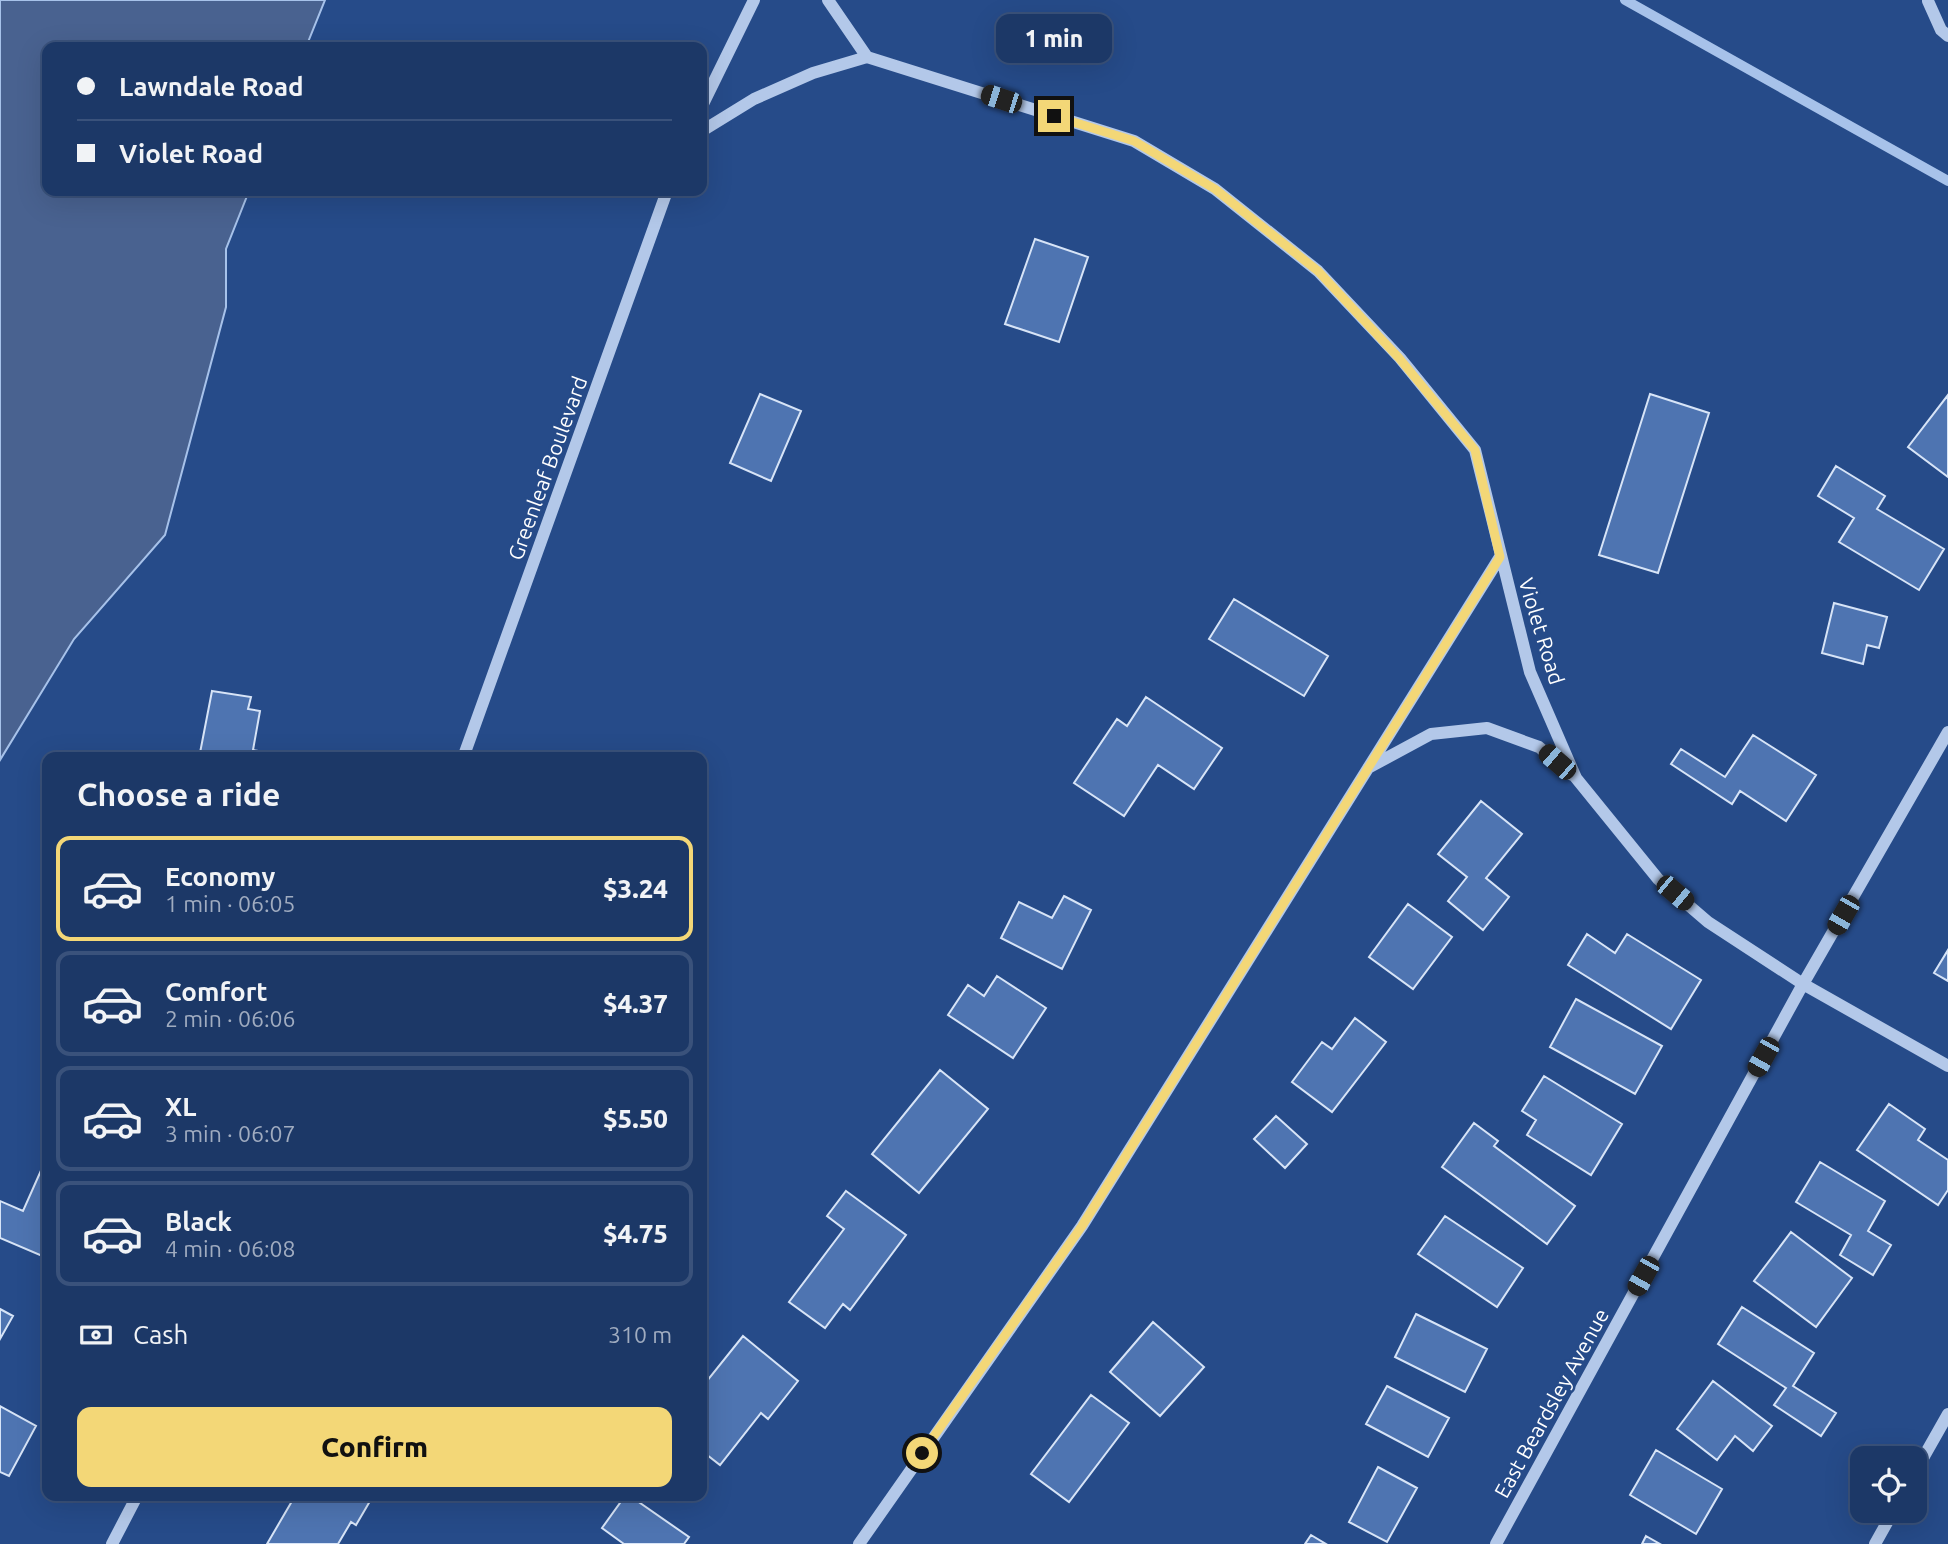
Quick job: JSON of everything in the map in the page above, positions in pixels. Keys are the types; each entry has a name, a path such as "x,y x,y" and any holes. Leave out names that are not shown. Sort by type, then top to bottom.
{"street":[{"path":"707,96 754,0"},
{"path":"707,128 754,99 813,73 867,57 828,0"},
{"path":"1928,1 1941,30 1948,36"},
{"name":"Violet Road","path":"867,57 1134,141 1215,189 1318,271 1399,358 1475,450 1530,671 1576,779 1658,878 1708,922 1803,984 1948,1066"},
{"name":"Greenleaf Boulevard","path":"465,752 665,196"},
{"path":"859,1544 1082,1226 1500,557"},
{"path":"1368,768 1431,734 1487,728 1539,747 1576,779"},
{"name":"East Beardsley Avenue","path":"1496,1544 1803,984 1948,732"},
{"path":"1927,1451 1948,1414"},
{"path":"112,1544 134,1501"},
{"path":"1875,1544 1887,1523"}],"water":[{"path":"0,0 325,0 308,42 42,42 42,196 247,196 226,249 226,307 165,535 74,639 0,760"}],"building":[{"path":"1035,239 1088,257 1059,342 1005,324"},
{"path":"760,394 801,411 771,481 730,463"},
{"path":"1650,394 1709,413 1658,573 1599,555"},
{"path":"1948,395 1948,477 1908,447"},
{"path":"1836,466 1885,496 1877,509 1944,549 1919,590 1839,542 1854,518 1818,496"},
{"path":"1234,599 1328,656 1304,696 1209,639"},
{"path":"1834,603 1887,617 1879,648 1867,645 1863,664 1822,653"},
{"path":"212,691 251,697 248,709 260,711 253,750 265,752 200,752"},
{"path":"1146,697 1222,748 1194,789 1158,765 1124,816 1074,783 1117,719 1127,726"},
{"path":"1753,735 1816,775 1786,821 1740,791 1732,804 1671,764 1681,749 1725,777"},
{"path":"1481,801 1522,834 1486,878 1509,897 1483,930 1448,901 1467,877 1438,854"},
{"path":"1064,896 1091,910 1062,969 1001,938 1019,902 1052,918"},
{"path":"1408,904 1452,937 1413,989 1369,957"},
{"path":"1587,934 1615,953 1627,934 1701,980 1671,1029 1568,965"},
{"path":"1948,950 1948,981 1934,973"},
{"path":"997,976 1046,1008 1013,1058 948,1015 968,985 984,996"},
{"path":"1576,999 1662,1046 1635,1094 1550,1047"},
{"path":"1355,1018 1386,1042 1332,1112 1292,1082 1322,1042 1332,1049"},
{"path":"940,1070 988,1109 919,1193 872,1154"},
{"path":"1544,1076 1622,1124 1591,1175 1527,1135 1536,1120 1522,1111"},
{"path":"1889,1104 1925,1129 1918,1140 1948,1160 1948,1190 1938,1205 1857,1150"},
{"path":"1276,1116 1307,1144 1285,1168 1254,1139"},
{"path":"1474,1123 1498,1141 1494,1146 1575,1206 1547,1244 1442,1167"},
{"path":"1820,1162 1885,1201 1868,1231 1891,1245 1873,1275 1840,1255 1851,1235 1796,1202"},
{"path":"42,1168 42,1256 0,1238 0,1201 23,1211"},
{"path":"846,1191 906,1235 850,1310 843,1304 825,1328 789,1302 844,1229 827,1216"},
{"path":"1445,1216 1523,1268 1497,1307 1418,1254"},
{"path":"1791,1232 1852,1278 1816,1327 1754,1281"},
{"path":"1742,1307 1814,1353 1793,1386 1836,1413 1821,1436 1774,1405 1786,1388 1718,1344"},
{"path":"0,1309 13,1316 0,1339"},
{"path":"1416,1314 1487,1349 1465,1392 1395,1357"},
{"path":"1153,1322 1204,1367 1160,1416 1110,1372"},
{"path":"743,1336 798,1381 768,1419 761,1413 720,1465 707,1455 707,1381"},
{"path":"1713,1381 1772,1426 1753,1451 1735,1436 1717,1460 1677,1429"},
{"path":"1387,1386 1449,1418 1428,1457 1366,1424"},
{"path":"1091,1395 1129,1423 1069,1502 1031,1474"},
{"path":"0,1406 36,1426 9,1476 0,1472"},
{"path":"1656,1450 1722,1489 1696,1534 1630,1495"},
{"path":"1378,1467 1417,1488 1387,1542 1349,1522"},
{"path":"292,1501 370,1501 356,1525 351,1522 338,1544 267,1544"},
{"path":"621,1501 637,1501 689,1537 684,1544 624,1544 602,1528"},
{"path":"1311,1535 1326,1544 1305,1544"},
{"path":"1646,1536 1660,1544 1642,1544"}],"waterway":[{"path":"1625,0 1948,181"}],"route":[{"path":"922,1453 1082,1226 1500,557 1475,450 1399,358 1318,271 1215,189 1134,141 1054,116"}]}
